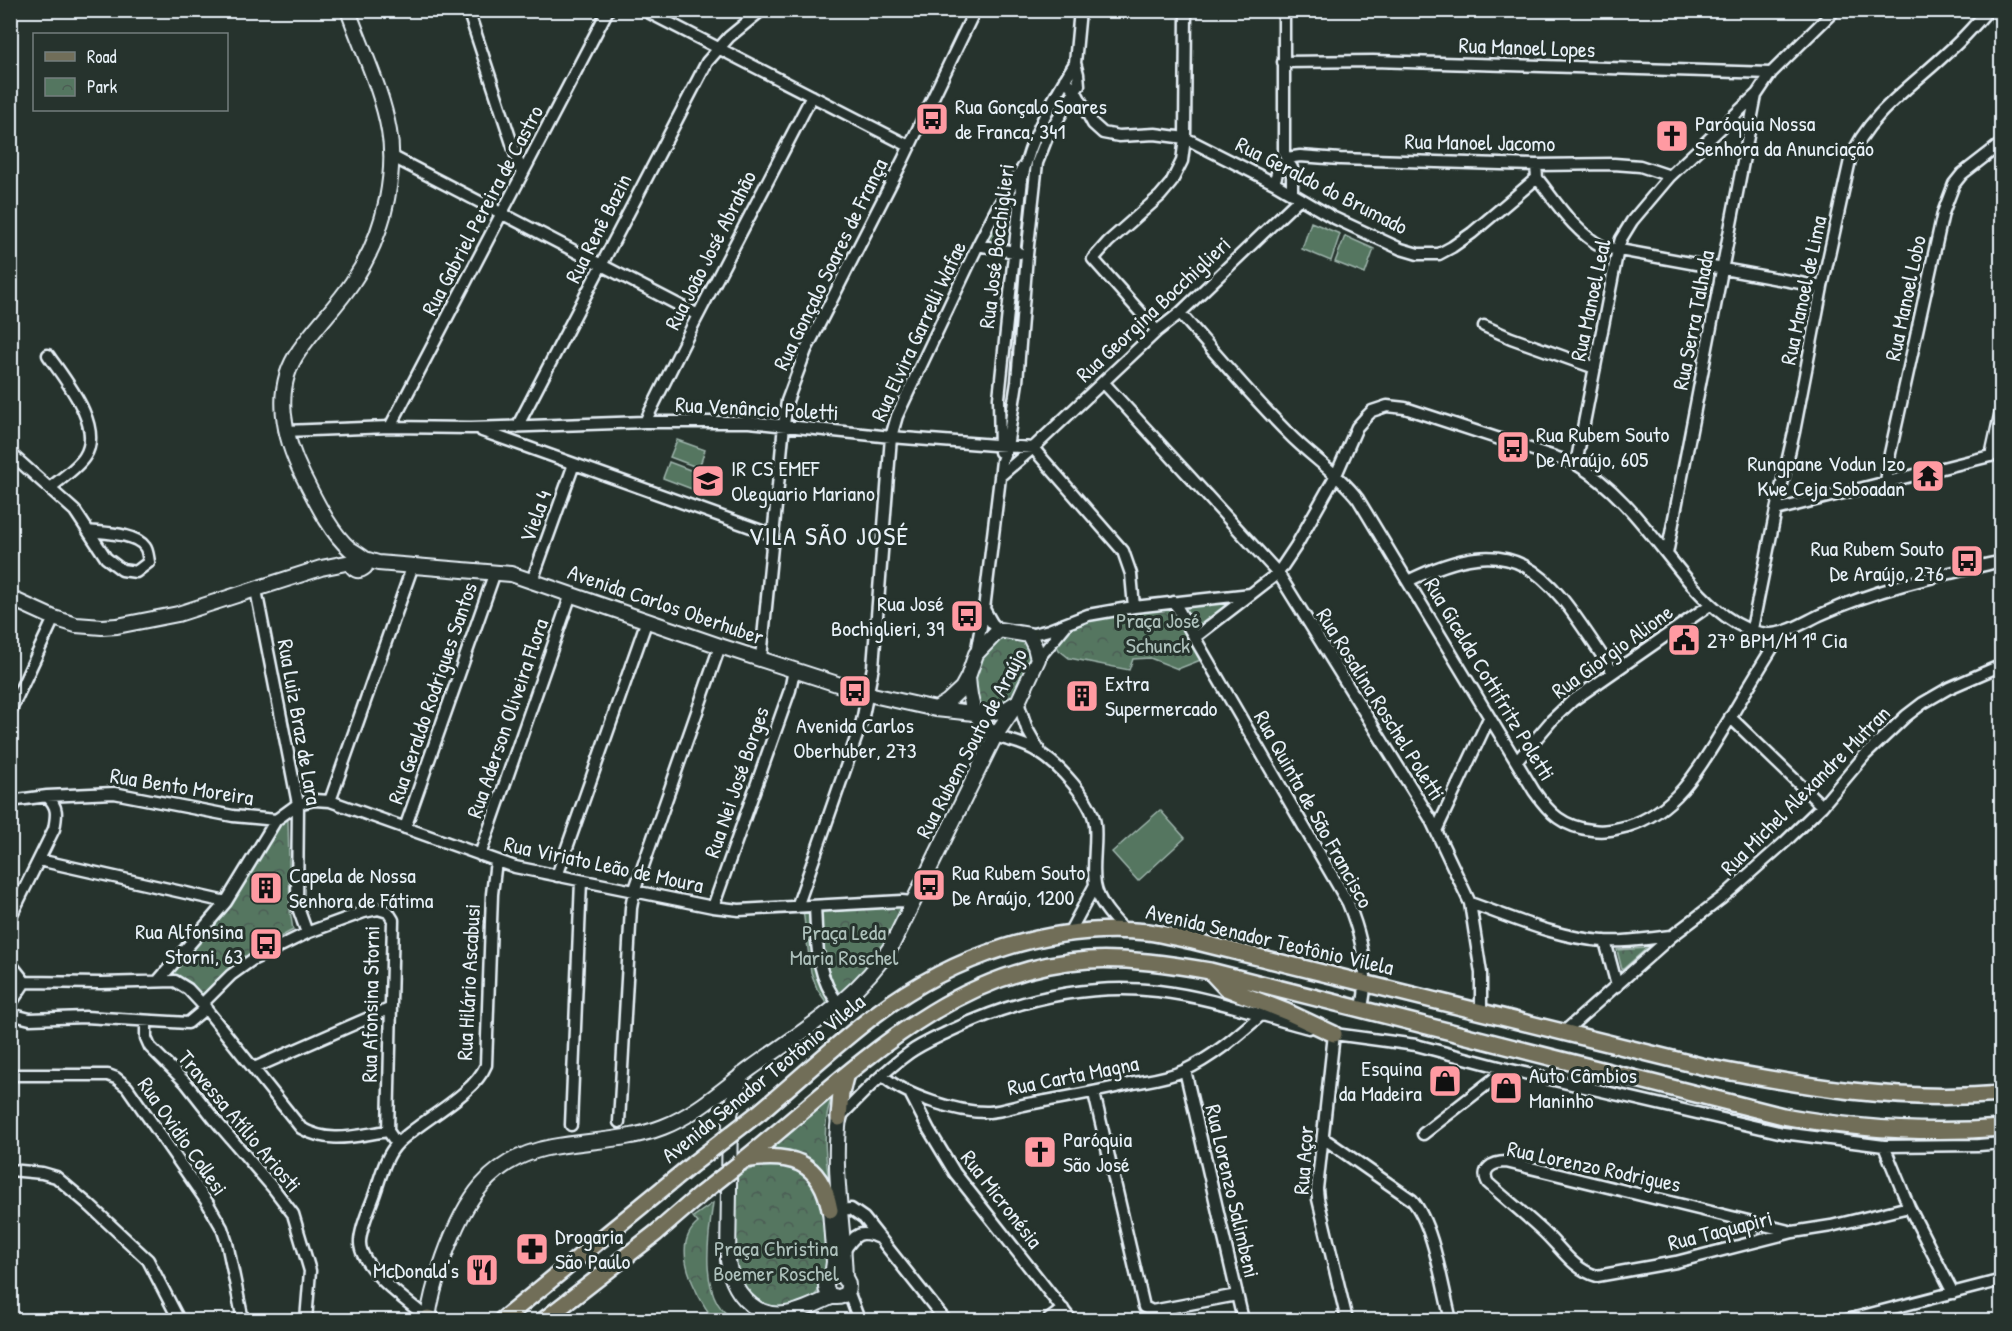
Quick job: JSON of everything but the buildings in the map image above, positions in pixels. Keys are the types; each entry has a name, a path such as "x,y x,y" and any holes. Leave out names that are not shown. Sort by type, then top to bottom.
{"main road":[{"name":"Avenida Senador Teotônio Vilela","path":"502,1320 761,1111 876,1014 926,981 971,959 994,950 1069,933 1149,932 1193,940 1716,1069 1862,1094 1952,1097 2001,1095"},
{"name":"Avenida Senador Teotônio Vilela","path":"544,1320 921,1017 980,987 1018,973 1053,964 1116,959 1210,971 1801,1120 1901,1129 2001,1128"},
{"path":"1210,971 1226,988 1287,1012 1334,1034"},
{"path":"839,1118 845,1077"},
{"path":"742,1161 773,1156 792,1160 806,1167 825,1188 835,1210"}],"street":[{"path":"348,10 389,132 391,156 387,199 378,233 366,262 297,353 287,374 283,391 285,431 295,459 326,519 357,561"},
{"path":"468,10 522,174"},
{"name":"Rua Gabriel Pereira de Castro","path":"390,427 608,10"},
{"path":"644,10 909,146"},
{"name":"Rua Renê Bazin","path":"517,427 706,62 717,48 762,10"},
{"name":"Rua Gonçalo Soares de França","path":"762,658 787,401 806,350 975,10"},
{"path":"1076,92 1079,80 1075,63 1080,10"},
{"path":"1157,331 1093,259 1167,188 1182,161 1185,138 1186,10"},
{"path":"1284,10 1284,153 1292,168 1295,196"},
{"name":"Rua Manoel de Lima","path":"1752,629 1850,160 1856,145 1868,127 1951,50 1988,10"},
{"path":"1997,10 2001,37"},
{"name":"Rua Manoel Leal","path":"1576,464 1618,249 1632,221 1670,176 1757,94 1771,73 1831,11"},
{"name":"Rua Manoel Lopes","path":"1283,62 1373,62 1771,73"},
{"name":"Rua José Bocchiglieri","path":"1003,447 999,398 1024,166 1054,97 1075,63"},
{"path":"1065,79 1076,92"},
{"name":"Rua José Bocchiglieri","path":"1003,447 1017,382 1037,163 1048,135 1076,92"},
{"name":"Rua Geraldo do Brumado","path":"1076,92 1093,124 1107,135 1155,134 1185,138 1274,183 1332,217 1401,249 1429,255 1439,254 1472,233 1537,178"},
{"name":"Rua Serra Talhada","path":"1666,554 1757,94"},
{"name":"Rua João José Abrahão","path":"645,422 812,96"},
{"name":"Rua Manoel Lobo","path":"1886,483 1889,458 1950,192 1962,174 2001,143"},
{"path":"391,156 698,315"},
{"name":"Rua Manoel Jacomo","path":"1287,160 1300,156 1536,165 1614,164 1640,166 1670,176"},
{"path":"1274,183 1278,170 1287,160"},
{"path":"1024,166 1037,163"},
{"path":"1536,165 1537,178 1565,215 1597,243 1618,249 1822,287"},
{"name":"Rua Elvira Garrelli Wafae","path":"797,907 854,746 868,694 873,667 891,437 902,403 978,245 998,206 1024,166"},
{"name":"Rua Georgina Bocchiglieri","path":"1000,476 1033,448 1157,331 1180,313 1295,196"},
{"path":"978,245 1027,255"},
{"name":"Rua Gicelda Cottifritz Poletti","path":"1180,313 1287,433 1349,486 1544,805 1562,821 1575,828 1609,831 1647,818 1675,797 1694,776 1782,632"},
{"path":"1484,326 1595,368"},
{"path":"48,355 89,422 91,441 85,457 50,488"},
{"name":"Rua Rosalina Roschel Poletti","path":"1103,382 1278,573 1436,831 1470,903 1481,974 1481,1011"},
{"path":"1194,638 1278,573 1312,520 1357,427 1372,411 1387,406 1405,408 1576,464 1593,474 1619,496 1710,605 1730,620 1764,634 1782,632 1874,593 2001,561"},
{"path":"1776,510 1996,455 2001,406"},
{"name":"Rua Venâncio Poletti","path":"285,431 645,422 749,422 891,437 1033,448"},
{"path":"471,428 500,436 773,535"},
{"path":"936,709 953,698 968,677 976,654 984,609 1003,447"},
{"path":"1033,448 1123,551 1131,574 1134,607"},
{"path":"10,453 75,511 88,531 106,558 122,570 136,572 149,562 146,548 138,541 124,535 88,531"},
{"name":"Viela 4","path":"532,581 574,464"},
{"path":"1408,581 1440,566 1480,556 1498,557 1516,562 1545,579 1560,595 1613,672"},
{"name":"Avenida Carlos Oberhuber","path":"10,598 54,618 76,625 102,627 178,614 357,561 495,572 511,574 868,694 936,709 974,713"},
{"path":"330,801 413,565"},
{"name":"Rua Geraldo Rodrigues Santos","path":"405,828 495,572"},
{"name":"Rua Luiz Braz de Lara","path":"256,590 298,804 297,904 307,933"},
{"name":"Rua Aderson Oliveira Flora","path":"480,855 571,594"},
{"path":"984,609 999,630 1029,635 1088,615 1134,607 1251,594"},
{"name":"Rua Quinta de São Francisco","path":"1174,602 1348,903 1360,937 1366,983 1362,1008"},
{"name":"Rua Giorgio Alione","path":"1517,761 1561,711 1710,605"},
{"path":"12,708 54,618"},
{"path":"557,876 646,620"},
{"name":"Rua Rubem Souto de Araújo","path":"430,1319 431,1293 462,1212 474,1194 499,1168 530,1152 648,1133 682,1117 839,1004 867,979 892,945 995,736 1018,702 1038,659 1068,622"},
{"path":"976,654 999,630"},
{"path":"1029,635 1038,659"},
{"path":"619,1122 631,908 634,892 720,646"},
{"name":"Rua Michel Alexandre Mutran","path":"1565,1031 1672,936 1750,874 1822,806 1883,737 1923,703 2001,664"},
{"name":"Rua Nei José Borges","path":"713,908 790,690 794,670"},
{"path":"968,677 970,700 974,713 995,736 1020,743 1040,753"},
{"path":"974,713 999,711 1018,702 1027,729 1040,753 1072,784 1089,808 1095,825 1095,885 1104,906 1125,931"},
{"path":"1730,717 1822,806"},
{"path":"1436,831 1489,718"},
{"name":"Rua Bento Moreira","path":"10,801 47,796 114,793 233,816 276,820"},
{"path":"10,918 54,829 58,813 54,803 47,796"},
{"name":"Rua Viriato Leão de Moura","path":"298,804 314,800 330,801 515,867 713,908 739,910 912,902"},
{"path":"158,981 226,902 276,820 298,804"},
{"path":"39,860 226,902"},
{"name":"Rua Hilário Ascabusi","path":"430,1319 386,1283 364,1258 360,1249 361,1234 387,1158 397,1144 470,1087 486,1065 492,894 496,861"},
{"path":"571,1125 581,881"},
{"path":"1069,933 1095,885"},
{"path":"1470,903 1562,934 1605,941 1672,936"},
{"path":"815,906 820,970 829,991 839,1004"},
{"name":"Rua Afonsina Storni","path":"10,1014 30,1019 85,1017 188,1023 231,975 252,960 307,933 364,912 378,909 388,912 393,920 389,1009 388,1131"},
{"path":"1605,941 1617,986"},
{"path":"10,963 25,982"},
{"path":"25,982 175,981 188,989 204,1006 301,1128 323,1137 340,1138 388,1131 397,1144"},
{"path":"10,1005 25,982"},
{"path":"859,1320 837,1286 834,1262 836,1138 839,1118 910,1052 962,1026 1029,1001 1068,994 1104,989 1157,991 1190,997 1334,1034 1416,1045 1500,1067 1783,1133 1884,1146 2001,1143"},
{"path":"254,1068 389,1009"},
{"name":"Rua Carta Magna","path":"882,1076 911,1095 950,1106 988,1112 1094,1093 1174,1075 1230,1042 1261,1016"},
{"name":"Travessa Atílio Ariosti","path":"146,1021 146,1038 150,1047 198,1096 215,1120 293,1214 310,1271 306,1320"},
{"name":"Rua Açor","path":"1334,1034 1318,1199 1347,1320"},
{"path":"1423,1134 1495,1078 1500,1067"},
{"name":"Rua Lorenzo Salimbeni","path":"1185,1070 1243,1320"},
{"name":"Rua Ovidio Collesi","path":"10,1075 108,1075 127,1087 207,1202 222,1228 243,1320"},
{"path":"741,1076 730,1114 728,1260 732,1281 744,1298 765,1312 786,1314 807,1307 837,1286 844,1251 835,1210"},
{"path":"1094,1093 1144,1307 1152,1311 1237,1295"},
{"path":"717,1094 730,1114"},
{"name":"Rua Micronésia","path":"911,1095 955,1173 1071,1320"},
{"path":"1323,1138 1412,1200 1419,1208 1428,1226 1451,1320"},
{"path":"1884,1146 1909,1207 1953,1293"},
{"name":"Rua Lorenzo Rodrigues","path":"1552,1240 1488,1183 1485,1178 1488,1167 1494,1163 1506,1162 1793,1232"},
{"path":"10,1170 32,1171 56,1177 88,1204 148,1260 180,1320"},
{"name":"Rua Taquapiri","path":"1552,1240 1581,1269 1597,1276 1676,1262 1793,1232 1831,1226 1909,1207"},
{"path":"835,1210 847,1208 856,1212 881,1238 945,1320"},
{"path":"844,1251 859,1234 881,1238"},
{"path":"1847,1320 2001,1280"},
{"path":"1048,1320 1063,1309"}],"green space":[{"path":"1001,209 1005,210 1003,242 997,245 990,244 987,239"},
{"path":"1311,222 1340,234 1331,261 1302,249"},
{"path":"1345,236 1374,249 1365,274 1335,262"},
{"path":"677,440 705,450 699,468 670,457"},
{"path":"669,462 698,473 692,489 663,478"},
{"path":"1247,596 1197,642 1177,603"},
{"name":"Praça José Schunck","path":"1174,604 1203,659 1178,669 1150,658 1133,659 1129,670 1069,658 1059,650 1055,641 1075,621"},
{"path":"1002,632 1026,638 1036,652 1018,700 987,709 976,701 972,684 976,658"},
{"path":"1160,810 1185,838 1138,881 1112,852"},
{"path":"288,818 290,910 293,930 244,958 222,975 201,996 169,973 229,903 279,825"},
{"name":"Praça Leda Maria Roschel","path":"894,904 906,907 878,961 829,1006 817,989 811,972 803,910"},
{"path":"1647,948 1622,970 1617,950"},
{"name":"Praça Christina Boemer Roschel","path":"828,1098 831,1099 825,1138 833,1205 825,1184 768,1149"},
{"name":"Praça Christina Boemer Roschel","path":"766,1164 787,1166 803,1173 813,1185 820,1200 827,1235 829,1271 825,1280 811,1298 783,1314 734,1295 733,1175"},
{"name":"Praça Christina Boemer Roschel","path":"713,1203 708,1250 711,1285 716,1300 724,1312 737,1320 713,1319 699,1297 688,1271 686,1244 690,1233 698,1223 693,1217"}],"place":[{"name":"Rua Gonçalo Soares de Franca, 341","path":"932,119"},
{"name":"Paróquia Nossa Senhora da Anunciação","path":"1672,136"},
{"name":"Rua Rubem Souto De Araújo, 605","path":"1513,447"},
{"name":"Rungpane Vodun Izo Kwe Ceja Soboadan","path":"1928,476"},
{"name":"IR CS EMEF Oleguario Mariano","path":"708,481"},
{"name":"Rua Rubem Souto De Araújo, 276","path":"1967,561"},
{"name":"Rua José Bochiglieri, 39","path":"967,616"},
{"name":"27º BPM/M 1ª Cia","path":"1684,640"},
{"name":"Avenida Carlos Oberhuber, 273","path":"855,691"},
{"name":"Extra Supermercado","path":"1082,696"},
{"name":"Rua Rubem Souto De Araújo, 1200","path":"929,885"},
{"name":"Capela de Nossa Senhora de Fátima","path":"266,888"},
{"name":"Rua Alfonsina Storni, 63","path":"266,944"},
{"name":"Esquina da Madeira","path":"1445,1081"},
{"name":"Auto Câmbios Maninho","path":"1506,1088"},
{"name":"Paróquia São José","path":"1040,1152"},
{"name":"Drogaria São Paulo","path":"532,1249"},
{"name":"McDonald's","path":"482,1270"}],"district":[{"name":"VILA SÃO JOSÉ","path":"829,536"}]}
